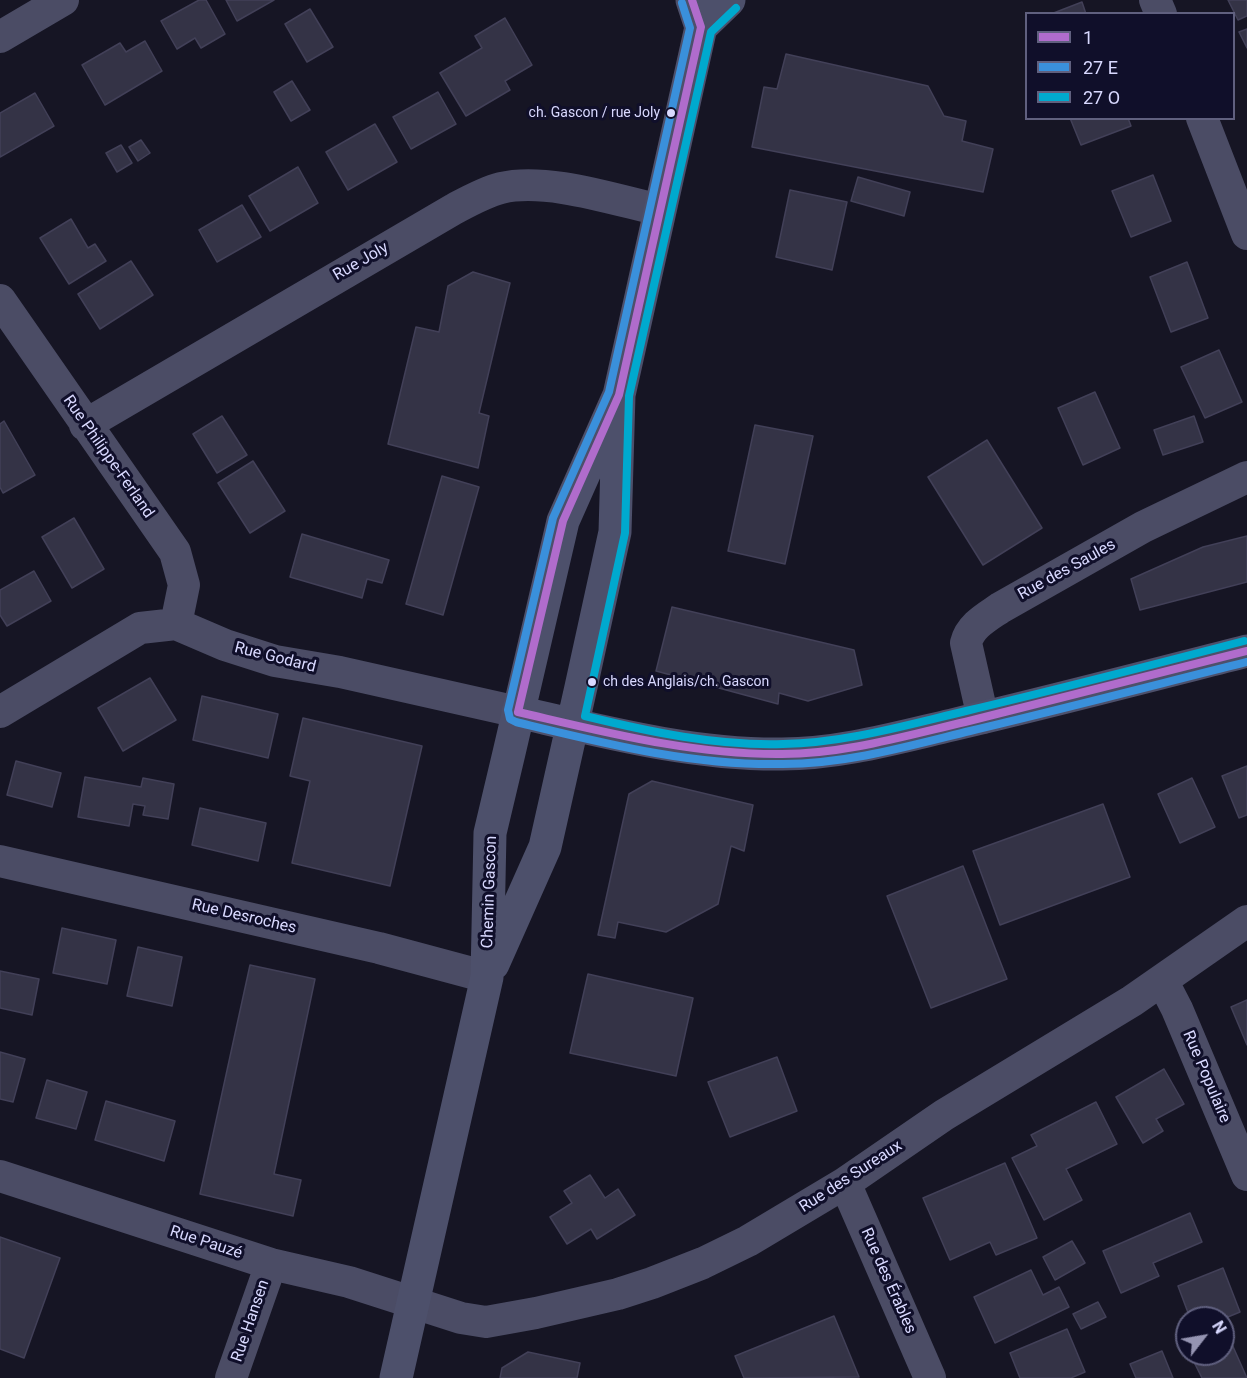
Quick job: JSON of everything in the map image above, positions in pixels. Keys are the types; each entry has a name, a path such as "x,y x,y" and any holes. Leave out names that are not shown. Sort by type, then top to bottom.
{"main road":[{"name":"Chemin Gascon","path":"487,977 545,847 615,532 619,395 660,210 696,13 729,0"},
{"name":"Chemin Gascon","path":"396,1378 487,977 490,833 563,521 619,395"},
{"name":"Rue Godard","path":"518,712 624,737 691,748 783,754 836,750 984,718 1247,651"}],"street":[{"path":"0,37 63,0"},
{"path":"1203,120 1247,234"},
{"name":"Rue Joly","path":"85,425 454,209 499,189 534,186 558,188 660,210"},
{"name":"Rue Philippe-Ferland","path":"0,300 175,552 184,585 176,624"},
{"name":"Rue des Saules","path":"984,718 966,643 968,635 979,623 1000,608 1143,527 1247,477"},
{"name":"Rue Godard","path":"0,712 140,628 176,624 225,645 275,661 340,672 518,712"},
{"name":"Rue Desroches","path":"0,861 379,948 487,977"},
{"name":"Rue des Sureaux","path":"414,1304 461,1318 486,1322 618,1294 677,1274 719,1255 748,1241 845,1184 944,1115 1132,1001 1247,921"},
{"name":"Rue Populaire","path":"1162,980 1177,1009 1247,1175"},
{"name":"Rue Pauzé","path":"0,1176 271,1264 349,1282 414,1304"},
{"name":"Rue des Érables","path":"845,1184 930,1378"},
{"name":"Rue Hansen","path":"231,1378 271,1264"}],"building":[{"path":"199,0 206,0 225,34 201,48 195,38 177,49 161,21"},
{"path":"226,0 274,0 237,21"},
{"path":"1228,0 1247,0 1247,16 1238,20"},
{"path":"1082,2 1085,12 1056,12"},
{"path":"310,9 333,47 307,62 285,24"},
{"path":"505,18 532,65 505,81 510,90 466,116 440,73 482,48 475,36"},
{"path":"1247,29 1247,48 1239,32"},
{"path":"145,41 162,71 105,105 82,65 120,43 126,52"},
{"path":"786,54 928,86 944,116 966,121 962,141 993,149 983,192 752,147 764,87 777,89"},
{"path":"292,81 310,110 291,121 274,92"},
{"path":"438,92 456,124 411,149 393,117"},
{"path":"35,93 54,126 0,157 0,113"},
{"path":"1071,120 1129,120 1131,126 1081,145"},
{"path":"375,124 397,162 348,190 326,152"},
{"path":"141,140 150,153 138,161 129,147"},
{"path":"121,145 132,163 117,172 106,153"},
{"path":"298,167 318,203 270,231 249,196"},
{"path":"1153,175 1171,221 1131,237 1112,191"},
{"path":"858,177 910,192 904,216 851,201"},
{"path":"790,190 847,202 832,270 776,257"},
{"path":"242,205 261,237 217,262 199,230"},
{"path":"71,219 88,248 95,244 106,261 69,284 40,238"},
{"path":"131,261 153,295 100,329 78,294"},
{"path":"1187,262 1208,318 1171,332 1150,277"},
{"path":"473,272 510,283 479,413 489,416 478,468 388,444 416,327 439,332 448,286"},
{"path":"1219,350 1242,402 1205,418 1181,367"},
{"path":"1095,392 1120,448 1083,465 1058,408"},
{"path":"222,416 247,455 217,473 193,434"},
{"path":"1194,416 1203,442 1163,455 1154,430"},
{"path":"4,421 35,475 3,493 0,487 0,424"},
{"path":"755,425 813,436 785,564 728,551"},
{"path":"987,440 1042,528 983,565 928,477"},
{"path":"253,461 285,511 250,533 218,483"},
{"path":"442,476 479,487 443,615 406,604"},
{"path":"74,518 104,569 72,588 42,537"},
{"path":"302,534 389,560 382,583 367,579 362,598 290,577"},
{"path":"1247,536 1247,582 1140,610 1131,579 1203,547"},
{"path":"34,571 51,601 7,626 0,615 0,590"},
{"path":"672,607 854,650 862,685 808,701 779,693 778,704 656,671"},
{"path":"150,678 176,720 123,751 98,708"},
{"path":"202,696 278,714 268,758 193,740"},
{"path":"303,718 422,746 390,886 292,863 310,781 290,776"},
{"path":"16,761 61,773 52,807 7,795"},
{"path":"1247,766 1247,815 1239,818 1222,776"},
{"path":"85,777 141,787 143,778 174,784 168,819 143,815 145,806 133,804 129,826 78,817"},
{"path":"1192,778 1215,827 1180,843 1158,794"},
{"path":"652,781 753,805 744,851 731,846 718,904 666,932 618,922 615,938 598,935 629,794"},
{"path":"1103,804 1130,877 1000,925 973,851"},
{"path":"200,808 266,823 258,861 192,845"},
{"path":"963,866 1007,979 931,1008 887,896"},
{"path":"62,928 116,940 107,984 53,973"},
{"path":"138,947 182,957 172,1006 127,996"},
{"path":"250,965 315,979 274,1174 301,1180 293,1216 200,1194"},
{"path":"0,971 39,979 32,1015 0,1008"},
{"path":"588,974 693,998 676,1076 570,1053"},
{"path":"1247,1000 1247,1045 1231,1007"},
{"path":"0,1052 25,1059 13,1102 0,1099"},
{"path":"777,1057 797,1111 730,1137 708,1082"},
{"path":"1164,1069 1184,1104 1156,1119 1163,1131 1143,1143 1116,1097"},
{"path":"47,1080 87,1092 76,1129 36,1118"},
{"path":"106,1101 175,1121 164,1161 95,1140"},
{"path":"1096,1102 1117,1144 1066,1169 1082,1200 1044,1220 1012,1158 1037,1146 1031,1135"},
{"path":"1005,1163 1037,1238 996,1255 990,1242 950,1260 923,1198"},
{"path":"590,1175 605,1198 618,1189 635,1215 597,1239 591,1229 567,1244 550,1217 572,1203 564,1191"},
{"path":"1190,1213 1202,1242 1153,1263 1159,1276 1121,1293 1103,1251"},
{"path":"0,1237 60,1258 24,1358 0,1349"},
{"path":"1072,1241 1085,1263 1055,1280 1043,1257"},
{"path":"1223,1268 1240,1312 1235,1314 1235,1306 1186,1306 1178,1286"},
{"path":"1031,1270 1043,1295 1059,1287 1069,1307 995,1343 974,1297"},
{"path":"1098,1302 1106,1317 1081,1329 1073,1314"},
{"path":"834,1316 859,1377 744,1378 735,1356"},
{"path":"1067,1329 1085,1372 1071,1378 1020,1378 1010,1353"},
{"path":"1162,1351 1173,1378 1136,1378 1130,1364"},
{"path":"1235,1351 1247,1378 1202,1378 1196,1366 1235,1366"},
{"path":"528,1352 580,1363 577,1378 500,1378 502,1368"}],"transit line":[{"name":"1","path":"692,0 701,27 619,395 563,521 518,712 649,741 715,751 805,753 851,748 897,738 1247,651"},
{"path":"682,3 690,28 609,392 553,518 508,710 510,719 582,738 681,757 749,764 807,763 854,758 901,748 1247,662"},
{"path":"736,8 711,32 629,396 625,533 585,716 708,740 758,744 806,743 921,722 1244,641"}],"place":[{"name":"ch. Gascon / rue Joly","path":"671,113"},
{"name":"ch des Anglais/ch. Gascon","path":"592,682"}]}
